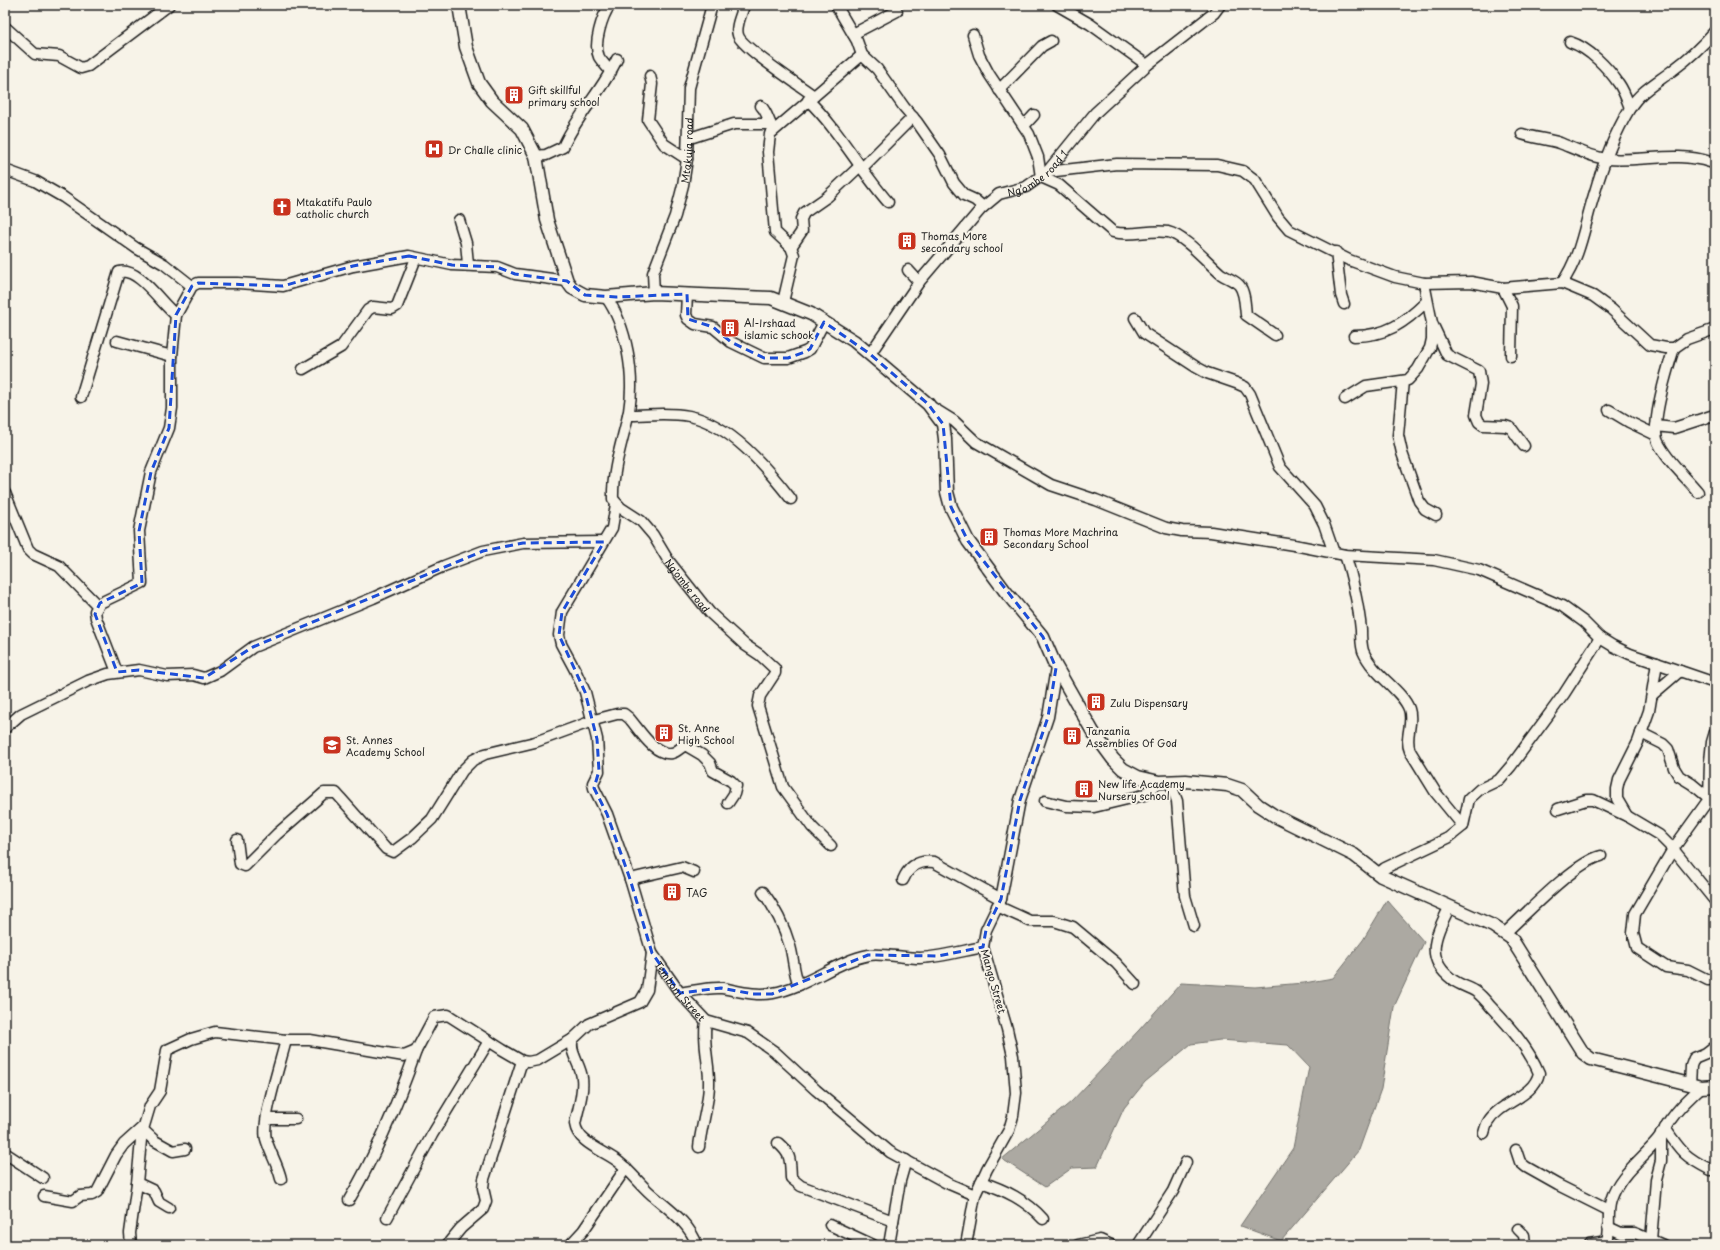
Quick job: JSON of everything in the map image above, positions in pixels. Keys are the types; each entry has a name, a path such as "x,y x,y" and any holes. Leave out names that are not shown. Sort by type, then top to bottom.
{"street":[{"path":"5,27 35,54 59,56 81,68 88,66 169,5"},
{"path":"459,5 466,47 479,83 492,101 522,129 536,156 547,220 567,281 572,288 585,295 606,297 654,293 771,298 783,302 811,314 854,341 928,404 954,421 976,442 1051,485 1096,500 1166,528 1182,531 1211,532 1345,555 1434,560 1480,570 1562,606 1584,622 1600,638 1630,654 1715,683"},
{"path":"610,5 601,22 598,55 611,72"},
{"name":"Mtakuja road","path":"654,293 653,273 675,216 687,159 689,88 712,5"},
{"path":"744,5 737,29 738,36 749,47 811,98 888,202"},
{"path":"836,5 853,34 862,55 877,69 913,117 940,155 954,183 964,194 975,200 983,207"},
{"path":"1057,5 1090,24 1147,66"},
{"name":"Ng’ombe road 1","path":"870,354 918,282 983,207 999,194 1026,186 1044,175 1095,114 1147,66 1204,22 1220,5"},
{"path":"853,34 897,12"},
{"path":"1562,283 1571,271 1578,256 1593,196 1606,159 1630,108 1646,90 1673,70 1704,43 1715,31"},
{"path":"973,35 979,55 999,90 1024,126 1038,157 1044,175 1059,185 1113,232 1124,235 1155,231 1170,233 1179,238 1197,251 1223,275 1232,279 1240,286 1245,302 1246,315 1275,335"},
{"path":"999,90 1042,46 1051,41"},
{"path":"1570,42 1580,45 1620,85 1630,108"},
{"path":"688,137 693,137 734,124 772,127 811,98 862,55"},
{"path":"536,156 546,156 563,147 570,130 611,72 617,59"},
{"path":"650,76 652,84 648,120 664,144 687,159"},
{"path":"761,106 766,110 772,127 768,147 775,232 791,247 794,255 783,302"},
{"path":"1024,126 1034,115"},
{"path":"791,247 802,231 801,219 804,213 827,197 913,117"},
{"path":"1522,134 1559,143 1606,159 1636,160 1669,156 1693,158 1710,162"},
{"path":"1044,175 1117,164 1217,165 1243,171 1255,180 1278,217 1289,230 1336,252 1349,260 1390,275 1424,283 1471,282 1492,284 1503,288 1562,283 1599,300 1650,345 1674,348"},
{"path":"5,170 35,181 63,197 136,248 164,264 192,286"},
{"path":"459,220 466,243 468,264"},
{"path":"1336,252 1341,295 1344,304"},
{"path":"117,672 96,618 95,611 97,605 142,583 139,531 151,472 169,428 172,408 172,356 176,315 192,286 198,283 238,283 283,286 353,266 401,256 452,265 468,264 497,267 515,274 567,281"},
{"path":"303,369 341,347 368,310 373,307 392,309 397,306 416,258"},
{"path":"81,397 119,272 124,270 134,275 176,315"},
{"path":"908,270 918,282"},
{"path":"1424,283 1432,323 1447,355 1479,371 1481,384 1476,415 1479,422 1483,425 1505,426 1511,428 1524,446"},
{"path":"1503,288 1512,306 1511,356"},
{"path":"687,294 686,315 688,319 695,324 713,327 731,342 764,358 798,356 805,352 810,349 824,322"},
{"path":"606,297 619,321 628,356 630,395 628,415 612,490 613,499 616,504"},
{"path":"1354,336 1374,334 1397,326 1410,319 1427,301"},
{"path":"1135,318 1144,333 1196,367 1207,373 1245,387 1250,394 1280,466 1315,506 1324,524 1334,553"},
{"path":"1345,399 1366,386 1403,381 1412,377 1430,348 1432,323"},
{"path":"1698,492 1667,457 1658,441 1656,430 1657,412 1674,348 1687,339 1714,327"},
{"path":"117,340 172,356"},
{"path":"1403,381 1399,419 1400,444 1419,501 1425,509 1436,515"},
{"path":"928,404 943,424 946,477 951,507 968,541 1005,592 1043,637 1056,668 1093,732 1113,759 1123,769 1138,777 1164,782 1227,784 1242,790 1264,809 1354,855 1378,874 1449,908 1493,926 1511,938 1583,1053 1591,1059 1601,1062 1706,1088"},
{"path":"1609,410 1629,422 1656,430 1674,428 1711,416"},
{"path":"628,415 676,414 690,416 711,424 738,441 791,499"},
{"path":"5,493 28,549 33,554 59,566 97,605"},
{"name":"Temboni Street","path":"616,504 612,528 562,612 559,625 560,644 575,670 585,692 597,739 599,771 594,783 594,788 607,814 630,879 652,953 680,993 706,1021 748,1033 763,1043 875,1141 946,1183 975,1195"},
{"name":"Ng'ombe road","path":"616,504 641,521 653,535 668,560 710,613 745,645 760,655 775,669 775,673 760,696 758,706 784,787 812,827 831,846"},
{"path":"5,728 18,716 88,681 117,672 139,670 167,676 193,675 204,678 220,670 253,647 483,551 523,543 603,542"},
{"path":"1345,555 1364,652 1380,677 1391,686 1408,707 1411,722 1408,730 1407,746 1444,805 1463,826"},
{"path":"1378,874 1385,868 1448,838 1463,826 1469,799 1480,789 1499,780 1511,766 1564,694 1600,638"},
{"path":"1627,816 1618,799 1617,789 1622,773 1642,732 1652,695 1657,663"},
{"name":"Mango Street","path":"966,1245 975,1195 1009,1130 1013,1116 1016,1093 1013,1056 1007,1029 983,947 986,930 999,903 1020,800 1048,717 1056,668"},
{"path":"1652,695 1680,671"},
{"path":"237,840 240,864 245,866 295,818 324,793 330,792 336,793 386,849 393,852 412,838 432,819 462,771 473,760 485,754 535,742 592,720 617,714 624,714 629,718 656,749 663,753 674,753 685,745 693,748 710,763 713,771 736,786 734,794 728,803"},
{"path":"1642,732 1663,744 1668,749 1674,768 1679,776 1692,784 1712,801"},
{"path":"1715,732 1712,742 1710,761 1712,801 1673,848 1636,914 1633,933 1634,942 1643,953 1666,967 1688,970 1708,980 1715,979"},
{"path":"1045,801 1066,806 1094,807 1144,795 1164,782"},
{"path":"1164,782 1177,801 1184,896 1194,926"},
{"path":"1558,809 1586,800 1593,800 1627,816 1659,835 1673,848 1715,901"},
{"path":"1504,933 1563,880 1592,859 1601,856"},
{"path":"903,880 905,875 919,862 934,862 1030,921 1054,921 1073,927 1116,963 1136,984"},
{"path":"630,879 682,867 694,872"},
{"path":"763,892 781,921 790,947 794,974 799,985"},
{"path":"1449,908 1435,937 1434,949 1438,964 1444,973 1454,981 1475,992 1511,1027 1539,1073 1538,1079 1529,1088 1497,1111 1488,1121 1484,1133"},
{"path":"680,993 721,988 753,994 772,994 799,985 854,960 868,956 879,954 900,958 938,956 983,947"},
{"path":"349,1200 360,1182 396,1104 416,1050 434,1017 438,1015 448,1015 522,1061 528,1062 538,1060 573,1039 589,1024 640,1002 647,990 652,953"},
{"path":"699,1147 709,1087 709,1072 705,1053 704,1032 706,1021"},
{"path":"131,1245 130,1233 137,1183 142,1129 150,1106 160,1091 166,1053 176,1044 215,1032 286,1040 310,1040 404,1056 416,1050"},
{"path":"573,1039 572,1048 582,1077 582,1087 575,1124 576,1130 583,1139 619,1162 679,1218 692,1233 697,1245"},
{"path":"281,1179 279,1168 266,1138 267,1119 286,1040"},
{"path":"387,1218 432,1135 489,1041"},
{"path":"1706,1088 1691,1066 1694,1058 1706,1054 1715,1046"},
{"path":"447,1245 461,1228 485,1206 486,1197 483,1188 484,1180 522,1061"},
{"path":"1589,1245 1608,1243 1608,1210 1611,1200 1625,1173 1663,1131 1684,1103 1706,1088"},
{"path":"267,1119 296,1119"},
{"path":"142,1129 155,1141 173,1151 186,1149"},
{"path":"44,1196 72,1201 80,1196 92,1195 97,1192 116,1155 124,1144 142,1129"},
{"path":"1663,1131 1683,1153 1692,1160 1711,1170"},
{"path":"1651,1240 1656,1180 1661,1161 1663,1131"},
{"path":"778,1144 787,1151 790,1156 791,1178 801,1186 893,1221"},
{"path":"1516,1150 1520,1162 1526,1167 1558,1186 1608,1210"},
{"path":"5,1153 43,1178"},
{"path":"889,1245 906,1160"},
{"path":"1138,1245 1173,1191 1186,1162"},
{"path":"570,1245 583,1231 626,1168"},
{"path":"981,1182 1022,1200 1031,1206 1043,1219"},
{"path":"137,1183 154,1191 160,1202 169,1208"},
{"path":"830,1225 873,1245"},
{"path":"1608,1227 1621,1233 1635,1233 1663,1245"},
{"path":"1518,1229 1524,1235 1525,1245"},
{"path":"1078,1245 1100,1240 1111,1245"}],"highlighted area":[{"path":"409,256 452,265 497,267 515,274 567,281 585,295 616,297 687,294 688,319 713,327 731,342 764,358 788,358 810,349 824,322 870,354 928,404 943,424 951,507 968,541 1043,637 1056,668 1048,717 1020,800 1001,899 986,930 983,947 938,956 868,955 772,994 753,994 721,988 680,993 652,953 630,879 607,814 594,788 599,771 597,739 585,692 559,635 562,612 604,542 523,543 483,551 253,647 204,678 139,670 117,672 95,614 100,603 142,583 139,531 151,472 169,428 176,315 192,286 198,283 283,286 353,266"}],"shaded area":[{"name":"Dr Challe clinic","path":"432,139 444,150 436,159 424,148"},
{"path":"1387,900 1424,942 1394,1007 1381,1089 1359,1150 1281,1241 1240,1226 1293,1148 1309,1067 1288,1045 1220,1040 1191,1044 1145,1082 1124,1108 1097,1167 1072,1168 1045,1187 1002,1159 1071,1102 1181,983 1255,987 1304,983 1333,978 1363,940"}],"waterway":[{"path":"468,69 472,79"}],"place":[{"name":"Gift skillful primary school","path":"514,95"},
{"name":"Dr Challe clinic","path":"434,149"},
{"name":"Mtakatifu Paulo catholic church","path":"282,207"},
{"name":"Thomas More secondary school","path":"907,241"},
{"name":"Al-Irshaad islamic schook","path":"730,328"},
{"name":"Thomas More Machrina Secondary School","path":"989,537"},
{"name":"Zulu Dispensary","path":"1096,702"},
{"name":"St. Anne High School","path":"664,733"},
{"name":"Tanzania Assemblies Of God","path":"1072,736"},
{"name":"St. Annes Academy School","path":"332,745"},
{"name":"New life Academy Nursery school","path":"1084,789"},
{"name":"TAG","path":"672,892"}]}
